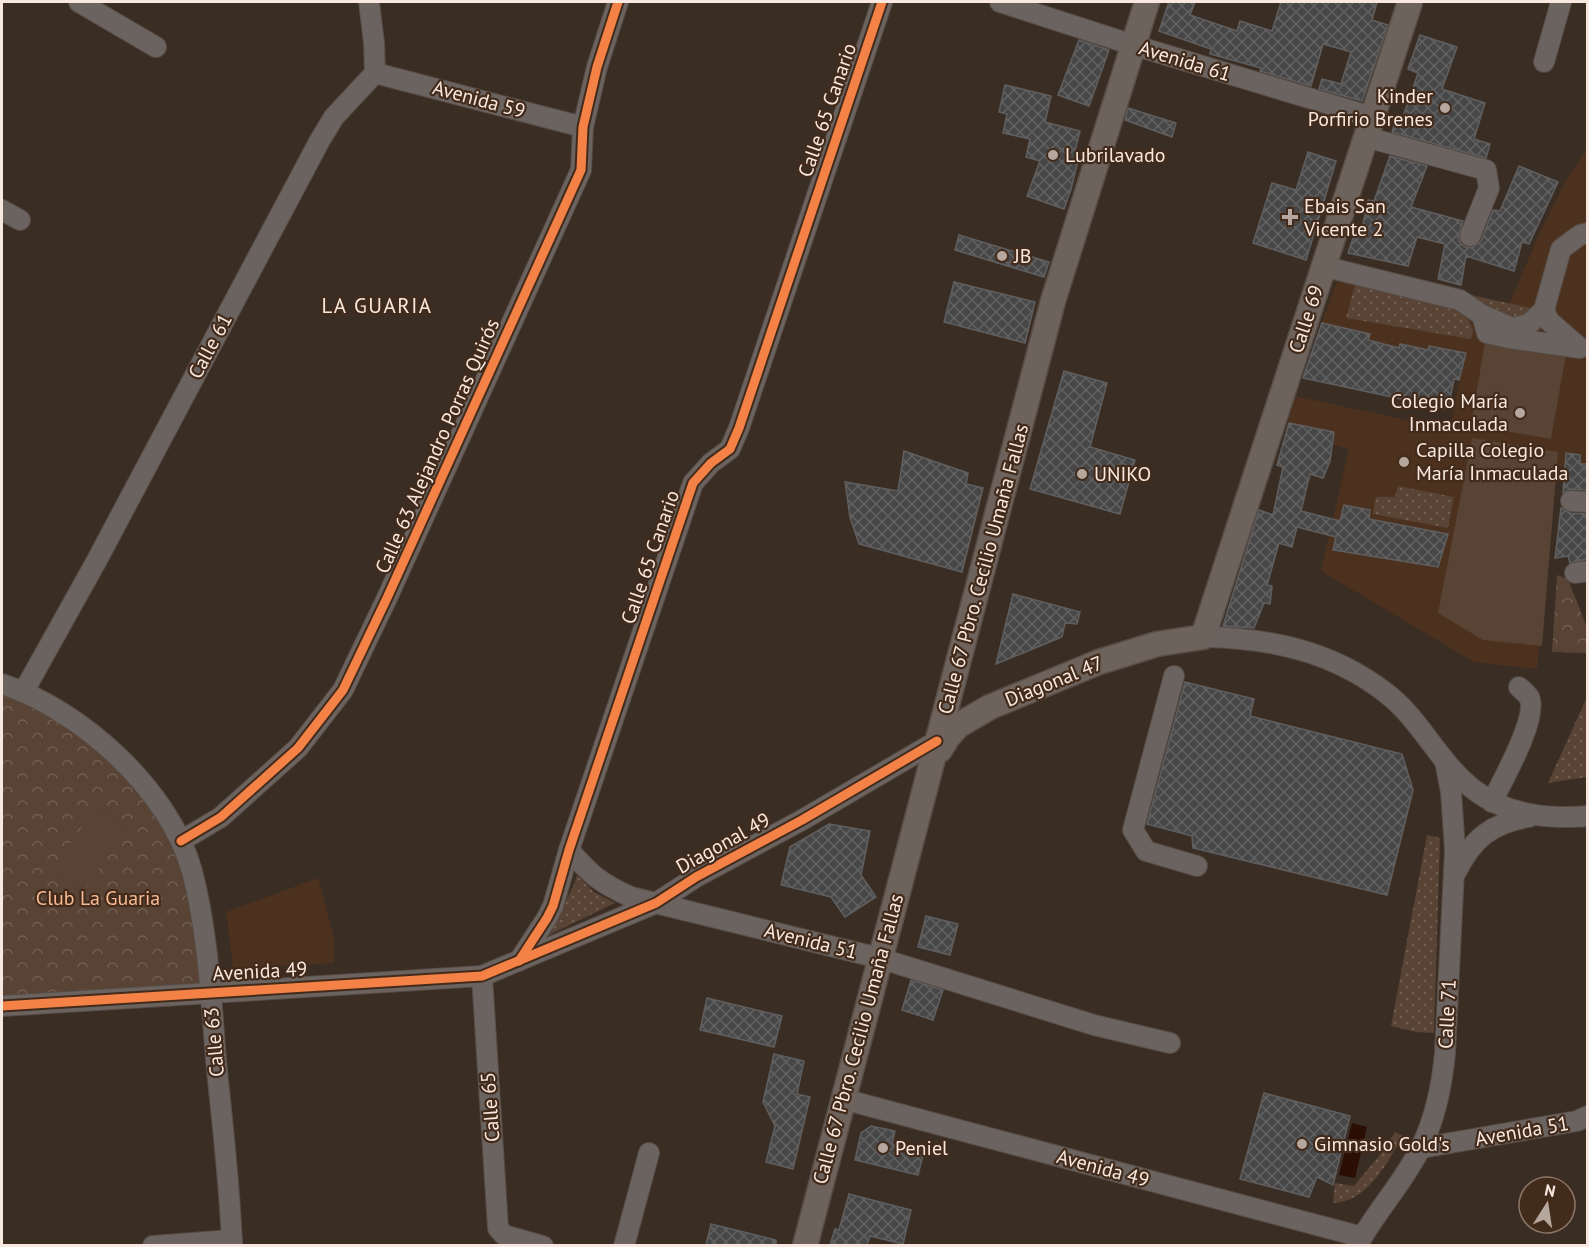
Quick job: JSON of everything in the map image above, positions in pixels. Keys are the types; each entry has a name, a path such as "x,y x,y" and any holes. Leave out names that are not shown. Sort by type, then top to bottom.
{"main road":[{"name":"Calle 67 Pbro. Cecilio Umaña Fallas","path":"805,1245 1053,301 1147,2"},
{"name":"Calle 69","path":"1203,637 1410,2"},
{"name":"Diagonal 47","path":"930,768 948,737 959,725 990,707 1099,662 1157,644 1203,637"},
{"path":"955,677 958,697 963,707 977,711 990,707"}],"street":[{"path":"79,2 156,47"},
{"path":"369,2 375,73"},
{"name":"Calle 63 Alejandro Porras Quirós","path":"181,841 221,817 298,748 343,690 581,170 583,127 597,66 618,2"},
{"name":"Calle 65 Canario","path":"519,961 553,906 569,850 693,483 711,463 730,449 739,428 882,2"},
{"name":"Avenida 61","path":"1000,2 1132,45 1486,170 1489,188 1470,236"},
{"path":"1544,62 1562,2"},
{"name":"Avenida 59","path":"375,73 583,127"},
{"name":"Calle 61","path":"24,691 97,560 320,140 334,117 375,73"},
{"path":"2,210 20,220"},
{"path":"1323,266 1460,300 1482,315 1512,328 1529,324 1544,310 1561,249 1580,235 1587,233"},
{"path":"1482,315 1487,333 1580,348 1549,321 1544,310"},
{"path":"1203,637 1239,637 1274,642 1309,652 1350,669 1387,694 1411,717 1458,777 1474,791 1513,811 1536,816"},
{"path":"1173,676 1133,830 1146,851 1197,866"},
{"path":"2,684 24,691 70,718 107,746 137,776 181,841"},
{"path":"1492,802 1529,724 1532,710 1529,697 1519,687"},
{"name":"Diagonal 49","path":"519,961 656,903 937,741"},
{"name":"Calle 71","path":"1360,1241 1421,1148 1434,1117 1443,1075 1455,850 1451,792 1445,761"},
{"path":"1454,877 1466,852 1485,833 1509,820 1536,816 1587,816"},
{"name":"Calle 63","path":"181,841 191,870 199,906 210,992 232,1243"},
{"name":"Avenida 51","path":"569,850 591,875 631,897 879,958 1094,1025 1170,1043"},
{"name":"Avenida 49","path":"2,1006 482,976 519,961"},
{"name":"Calle 65","path":"482,976 498,1228 504,1235 543,1245"},
{"name":"Avenida 49","path":"843,1099 1360,1241"},
{"name":"Avenida 51","path":"1421,1148 1577,1121 1587,1116"},
{"path":"624,1245 649,1153"},
{"path":"153,1245 232,1243"}],"shaded area":[{"name":"Colegio María Inmaculada","path":"1587,148 1587,469 1557,466 1537,669 1474,662 1321,571 1349,449 1286,431 1294,396 1450,429 1463,363 1317,335 1340,274 1509,305 1539,234 1567,179"},
{"path":"318,878 334,937 334,963 233,968 226,912"},
{"path":"1352,1123 1367,1127 1355,1178 1339,1175"}],"green space":[{"path":"1356,281 1460,303 1473,330 1471,339 1346,318"},
{"path":"1466,294 1531,308 1530,317 1509,318 1495,314"},
{"path":"1485,342 1566,354 1551,439 1471,425"},
{"path":"1472,438 1558,452 1542,646 1483,640 1438,613"},
{"path":"1398,486 1454,497 1448,528 1373,514 1376,497 1395,497"},
{"path":"1557,575 1568,579 1587,625 1587,653 1552,652"},
{"name":"Club La Guaria","path":"2,684 80,724 181,841 210,992 2,1006"},
{"path":"1587,697 1587,777 1548,783"},
{"path":"97,806 128,828 83,891 52,869"},
{"path":"1427,835 1440,838 1434,1033 1416,1032 1391,1026"},
{"path":"577,875 594,892 615,903 547,936 573,887"},
{"path":"1395,1132 1403,1136 1375,1179 1356,1196 1333,1203 1335,1183 1354,1186"}],"building":[{"path":"1169,2 1195,2 1190,15 1237,31 1240,21 1272,31 1281,2 1377,2 1372,20 1388,25 1362,101 1319,89 1322,79 1341,84 1351,52 1323,44 1311,86 1260,71 1261,68 1210,54 1211,49 1159,31"},
{"path":"1420,35 1457,47 1442,89 1485,103 1474,139 1490,144 1486,158 1392,132 1397,115 1403,117 1418,73 1408,69"},
{"path":"1079,40 1109,50 1089,106 1058,95"},
{"path":"1005,85 1051,96 1045,122 1080,131 1075,151 1080,153 1064,209 1027,196 1040,161 1026,157 1030,139 1003,133 1007,114 999,112"},
{"path":"1128,108 1176,123 1172,137 1125,120"},
{"name":"Ebais San Vicente 2","path":"1308,152 1336,161 1306,260 1253,243 1272,183 1296,190"},
{"path":"1390,156 1427,166 1411,207 1463,221 1458,237 1461,244 1472,248 1481,241 1493,210 1500,211 1519,166 1558,182 1529,244 1522,242 1514,271 1466,256 1461,285 1438,279 1445,244 1417,237 1408,266 1348,253 1355,232 1361,233 1368,200 1374,201"},
{"name":"JB","path":"959,235 1049,262 1044,277 955,250"},
{"path":"954,282 1035,302 1025,343 944,322"},
{"path":"1322,323 1370,334 1368,340 1399,348 1400,344 1428,350 1429,346 1466,353 1459,380 1454,379 1448,409 1303,378"},
{"name":"UNIKO","path":"1064,371 1107,383 1090,447 1135,460 1120,514 1030,489"},
{"path":"1289,423 1334,432 1330,461 1323,478 1310,474 1301,511 1340,521 1344,505 1370,510 1369,519 1448,534 1438,567 1333,550 1336,537 1297,527 1292,547 1279,543 1267,585 1272,586 1270,604 1264,603 1254,628 1223,626 1259,510 1273,515 1283,467 1277,465"},
{"path":"904,451 968,473 966,484 983,488 962,572 859,544 850,517 845,482 898,491"},
{"path":"1566,453 1580,455 1580,464 1587,464 1587,490 1571,489 1563,493"},
{"path":"1561,508 1570,513 1587,514 1587,559 1570,563 1568,556 1555,558"},
{"path":"1013,594 1080,612 1077,624 1065,623 1062,637 996,664"},
{"path":"1185,682 1254,699 1250,716 1402,754 1413,790 1387,895 1193,848 1192,836 1147,824"},
{"path":"829,824 870,831 861,875 876,897 845,917 831,897 781,885 790,847"},
{"path":"926,916 958,924 950,955 918,947"},
{"path":"911,980 943,990 933,1020 902,1010"},
{"path":"707,998 782,1016 774,1047 700,1030"},
{"path":"774,1054 804,1061 797,1094 810,1097 793,1169 766,1162 775,1126 763,1102"},
{"name":"Gimnasio Gold's","path":"1264,1093 1350,1116 1333,1185 1317,1177 1309,1197 1240,1179"},
{"name":"Peniel","path":"871,1126 895,1131 892,1144 924,1151 918,1175 855,1160 861,1133"},
{"path":"849,1194 911,1210 903,1244 870,1236 867,1245 830,1245 835,1229 839,1230"},
{"path":"711,1224 776,1240 776,1245 706,1245"}],"cycle path":[{"path":"181,841 221,817 298,748 343,690 581,170 583,127 597,67 618,2"},
{"path":"519,961 553,906 569,850 693,483 711,463 730,449 739,428 882,2"},
{"path":"2,1006 482,976 656,903 696,877 802,820 937,741"}],"place":[{"name":"Kinder Porfirio Brenes","path":"1445,108"},
{"name":"Lubrilavado","path":"1053,155"},
{"name":"Ebais San Vicente 2","path":"1290,217"},
{"name":"JB","path":"1002,256"},
{"name":"Colegio María Inmaculada","path":"1520,413"},
{"name":"Capilla Colegio María Inmaculada","path":"1404,462"},
{"name":"UNIKO","path":"1082,474"},
{"name":"Gimnasio Gold's","path":"1302,1144"},
{"name":"Peniel","path":"883,1148"}],"district":[{"name":"LA GUARIA","path":"377,305"}]}
